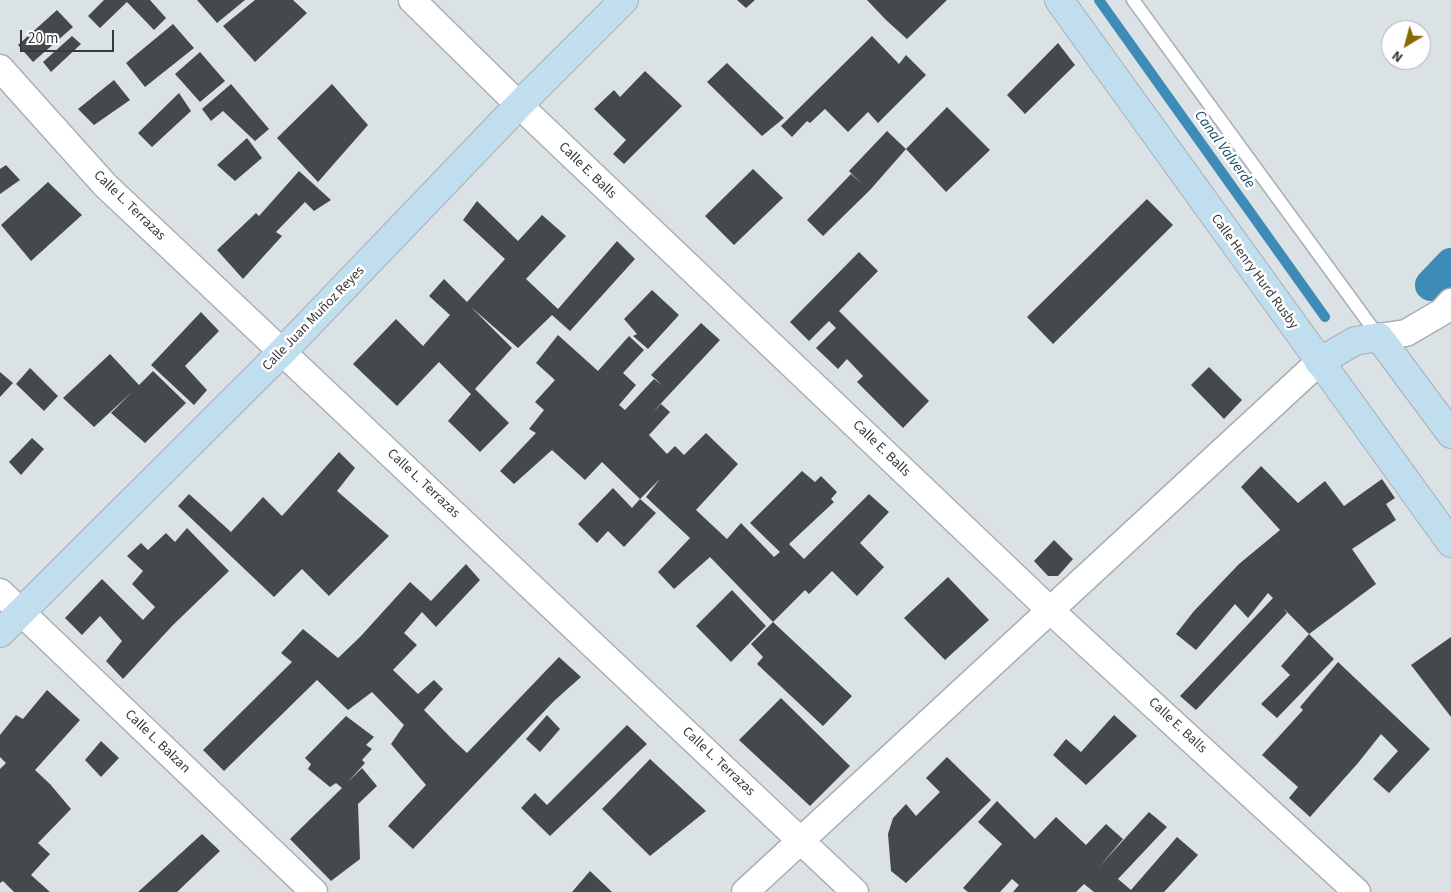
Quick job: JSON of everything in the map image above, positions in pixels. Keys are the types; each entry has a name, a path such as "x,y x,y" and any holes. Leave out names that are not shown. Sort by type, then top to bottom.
{"street":[{"name":"Calle E. Balls","path":"412,0 519,105 1051,611 1356,892"},
{"name":"Calle Juan Muñoz Reyes","path":"0,634 283,351 519,105 624,0"},
{"name":"Calle Henry Hurd Rusby","path":"1059,0 1451,543"},
{"name":"Calle L. Terrazas","path":"0,68 105,185 855,892"},
{"path":"745,892 1320,362 1355,341 1406,333 1442,312 1451,302"},
{"path":"1379,337 1451,434"},
{"name":"Calle L. Balzan","path":"0,592 314,892"}],"lane":[{"path":"1133,0 1379,337"}],"building":[{"path":"104,0 150,0 166,18 154,30 127,2 100,28 88,16"},
{"path":"197,0 245,0 217,23"},
{"path":"255,0 293,0 307,13 255,62 223,26"},
{"path":"737,0 755,0 746,8"},
{"path":"867,0 947,0 907,39"},
{"path":"57,10 73,27 33,62 18,45"},
{"path":"173,24 194,48 145,87 126,63"},
{"path":"72,36 81,44 51,72 43,62"},
{"path":"872,36 899,64 906,55 926,75 878,123 868,112 848,132 825,109 810,123 807,121 792,137 781,126"},
{"path":"1058,43 1075,65 1025,114 1007,95"},
{"path":"200,52 225,81 200,102 175,74"},
{"path":"727,63 784,118 762,136 707,82"},
{"path":"645,71 682,106 624,164 613,154 626,140 594,109 614,90 620,97"},
{"path":"114,80 130,100 94,125 78,109"},
{"path":"231,84 269,129 255,141 223,111 211,121 202,109"},
{"path":"332,84 368,125 318,182 277,138"},
{"path":"179,93 191,111 152,147 138,133"},
{"path":"947,107 990,150 946,192 906,149"},
{"path":"887,131 906,149 870,190 823,236 807,220 851,174 862,184 849,171"},
{"path":"247,138 262,158 235,181 217,165"},
{"path":"6,165 20,180 0,194 0,169"},
{"path":"753,169 783,198 734,245 705,216"},
{"path":"299,171 331,200 314,211 305,202 276,232 282,236 243,279 217,250 256,213 259,216"},
{"path":"48,182 82,215 31,261 1,225"},
{"path":"1147,199 1173,225 1053,344 1027,317"},
{"path":"477,201 518,241 542,215 566,236 526,279 558,309 617,241 635,259 570,331 552,315 518,348 471,307 512,348 475,389 509,423 480,452 448,421 471,394 439,362 397,406 353,364 396,319 423,346 450,315 429,296 444,279 467,302 505,259 463,220"},
{"path":"859,252 878,271 839,311 929,401 903,428 857,382 863,376 847,359 838,369 816,348 836,328 829,321 809,341 790,322"},
{"path":"652,290 679,315 648,349 633,336 637,334 624,319"},
{"path":"201,312 219,331 185,366 207,390 194,405 151,365"},
{"path":"701,323 720,340 652,413 661,404 670,412 649,435 667,454 675,446 684,455 706,433 738,464 696,510 727,539 741,523 774,557 780,552 750,523 802,471 815,482 821,476 837,492 831,499 834,502 789,544 804,559 869,494 889,512 860,543 884,567 857,596 832,571 809,594 805,590 773,622 710,557 674,589 658,572 690,538 646,497 660,479 640,499 602,462 585,480 552,450 514,484 500,471 536,433 529,429 544,410 535,402 555,380 536,363 558,335 598,371 629,336 644,350 623,373 636,385 619,405 625,410 654,379 663,386 651,375"},
{"path":"110,354 139,385 153,371 186,403 145,443 111,413 132,392 94,427 63,398"},
{"path":"1209,367 1242,400 1224,419 1191,385"},
{"path":"30,368 58,396 44,411 16,384"},
{"path":"0,372 13,383 0,397"},
{"path":"32,438 44,449 21,475 9,462"},
{"path":"339,452 355,468 337,491 389,536 329,596 302,569 274,597 178,506 189,494 231,532 263,497 282,516"},
{"path":"1261,466 1298,503 1325,481 1344,506 1382,479 1395,498 1386,504 1396,520 1352,549 1376,584 1309,634 1283,608 1287,613 1196,710 1180,696 1273,598 1268,593 1248,618 1235,604 1196,650 1176,634 1194,611 1239,564 1280,530 1241,487"},
{"path":"613,488 632,508 640,499 656,513 624,547 608,531 597,543 578,524"},
{"path":"187,528 229,571 173,625 123,679 106,661 122,641 100,616 82,635 65,618 102,579 143,620 155,607 132,584 143,571 127,556 141,543 148,550 166,533 175,542"},
{"path":"1054,540 1073,559 1058,576 1048,576 1034,561"},
{"path":"466,564 480,580 436,627 422,612 404,633 417,645 393,670 418,694 434,680 443,689 424,710 453,740 467,753 559,657 581,677 554,701 413,849 388,826 426,785 391,744 404,725 372,692 348,710 317,680 224,771 203,750 292,662 281,653 303,629 338,658 360,637 410,582 431,601"},
{"path":"948,577 989,620 945,660 904,618"},
{"path":"732,590 766,626 731,662 696,626"},
{"path":"773,622 852,696 823,726 757,664 763,657 751,644"},
{"path":"1309,634 1334,659 1277,718 1261,704 1290,675 1281,666"},
{"path":"1451,637 1451,717 1411,665"},
{"path":"1338,662 1430,749 1389,793 1373,779 1398,751 1381,734 1310,817 1289,798 1298,787 1262,755 1303,710 1300,707"},
{"path":"47,690 80,720 35,770 50,784 71,809 38,843 50,854 31,875 50,892 14,892 3,881 0,883 0,769 6,763 0,757 0,735 16,715 23,719"},
{"path":"781,698 850,766 810,806 739,740"},
{"path":"547,715 560,729 540,752 526,739"},
{"path":"1114,715 1137,736 1086,785 1053,755 1066,739 1081,752"},
{"path":"346,716 374,737 366,745 372,749 362,760 365,763 348,782 362,768 377,786 358,804 360,859 331,881 290,839 342,788 336,783 330,787 308,769 311,764 305,758"},
{"path":"627,725 647,744 550,836 521,808 535,793 547,805"},
{"path":"101,741 119,758 101,777 85,760"},
{"path":"947,757 991,800 906,883 891,871 888,834 893,818 906,804 916,816 940,792 926,778"},
{"path":"650,759 706,811 650,856 602,809"},
{"path":"997,801 1035,839 1056,817 1086,845 1106,824 1123,839 1098,868 1149,812 1167,827 1118,879 1131,890 1177,837 1198,855 1164,892 1094,892 1084,884 1076,892 1013,892 1019,885 1012,879 1000,892 968,892 963,888 1002,844 978,822"},
{"path":"202,834 220,851 177,892 138,892"},
{"path":"590,871 612,892 572,892"}],"waterway":[{"name":"Canal Valverde","path":"1099,0 1325,317"},
{"path":"1431,285 1451,264"}]}
